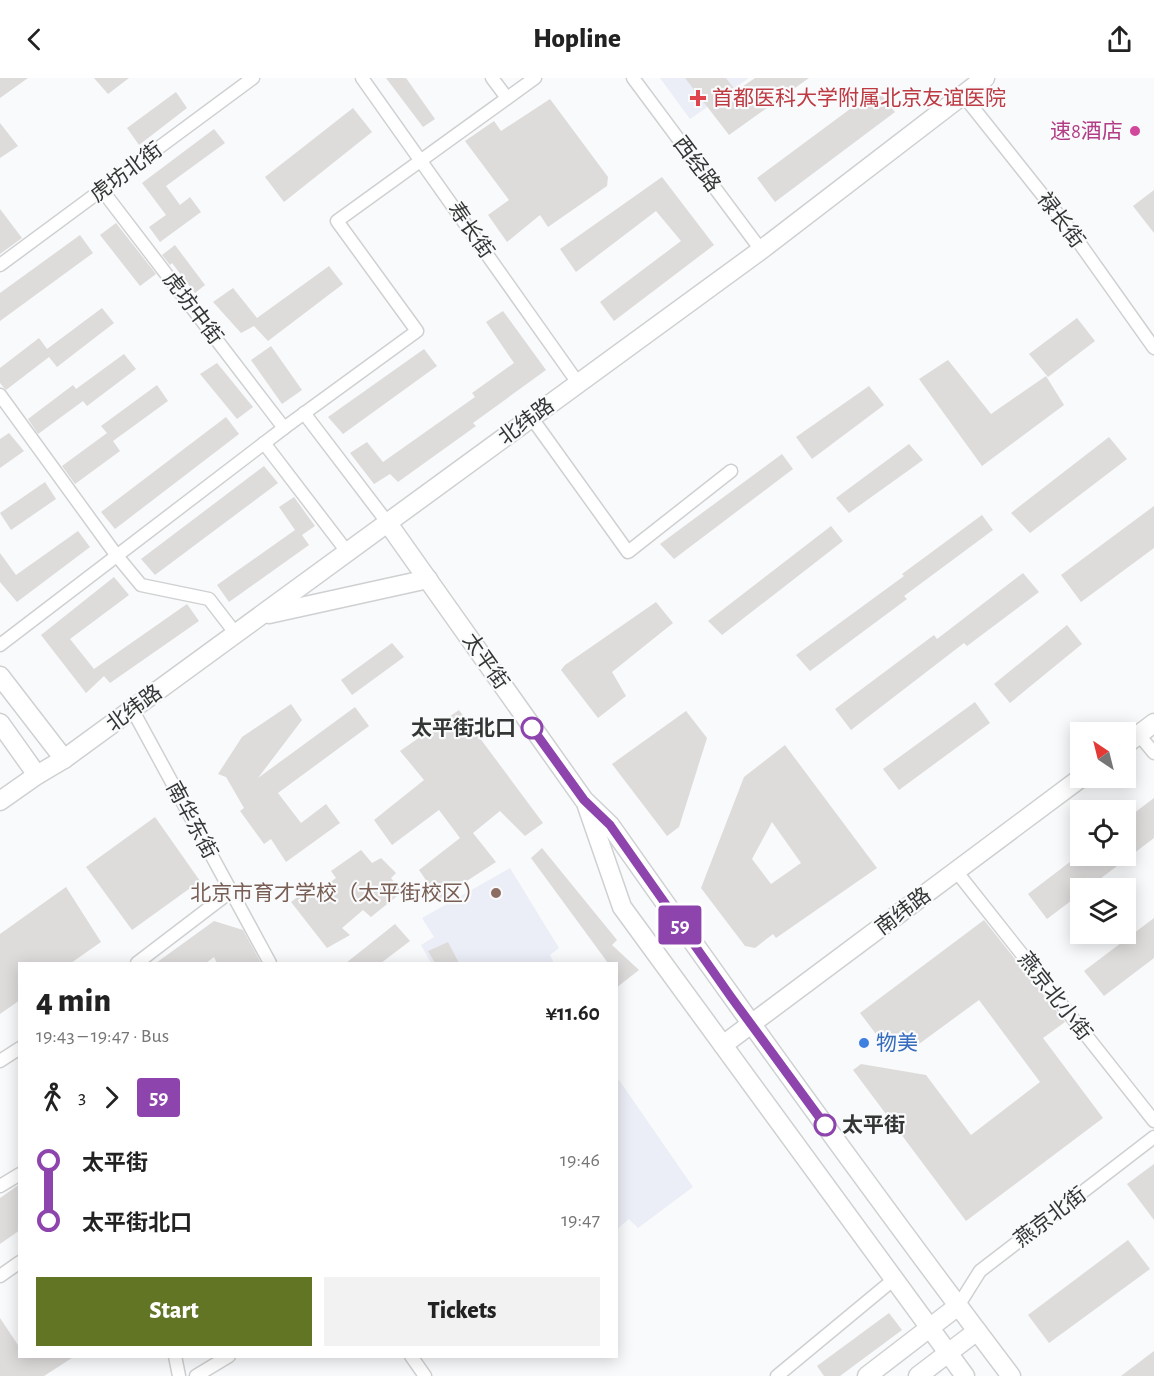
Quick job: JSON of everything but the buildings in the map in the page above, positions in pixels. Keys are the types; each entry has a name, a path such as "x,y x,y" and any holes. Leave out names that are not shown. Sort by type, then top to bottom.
{"main road":[{"name":"北纬路","path":"37,775 64,759 761,250 985,78"},
{"name":"太平街","path":"387,522 584,800 610,825 751,1024 1011,1376"},
{"path":"261,616 428,579"},
{"path":"0,676 64,759"},
{"path":"0,723 37,775"},
{"path":"1136,737 1154,723"},
{"path":"0,792 26,773 37,775"},
{"path":"0,801 37,775"},
{"name":"南纬路","path":"723,1045 1070,786"},
{"name":"太平街","path":"584,800 622,908 964,1376"},
{"path":"867,1376 958,1306"},
{"path":"918,1376 976,1331"}],"street":[{"name":"虎坊北街","path":"0,265 253,78"},
{"name":"寿长街","path":"362,78 578,383"},
{"path":"492,78 507,98"},
{"path":"0,645 264,443 417,331 338,221 535,78"},
{"name":"西经路","path":"633,78 761,250"},
{"name":"禄长街","path":"963,95 1068,228 1154,348"},
{"name":"虎坊中街","path":"102,190 284,428"},
{"path":"0,395 117,556 141,585 209,599 236,634"},
{"path":"304,413 387,522"},
{"path":"531,417 628,552 731,471"},
{"path":"264,443 348,553"},
{"name":"南华东街","path":"132,709 269,962"},
{"path":"1136,742 1154,753"},
{"name":"燕京北小街","path":"957,871 1154,1120"},
{"path":"138,962 230,892"},
{"path":"0,1061 18,1049"},
{"name":"燕京北街","path":"958,1306 980,1271 1154,1137"},
{"path":"0,1186 18,1175"},
{"path":"0,1276 18,1263"},
{"path":"777,1376 893,1280"},
{"path":"175,1358 179,1376"},
{"path":"206,1374 226,1358"},
{"path":"412,1358 425,1376"}],"shaded area":[{"name":"首都医科大学附属北京友谊医院","path":"660,78 749,78 690,119"},
{"name":"北京市育才学校（太平街校区）","path":"510,868 559,948 550,955 554,962 430,962 421,945 434,937 422,918"},
{"path":"618,1081 693,1187 638,1228 629,1219 618,1228"}],"bus line":[{"name":"59","path":"532,728 584,800 610,825 731,997 825,1125"}],"place":[{"name":"首都医科大学附属北京友谊医院","path":"698,98"},
{"name":"速8酒店","path":"1135,131"},
{"name":"太平街北口","path":"532,728"},
{"name":"北京市育才学校（太平街校区）","path":"496,893"},
{"name":"物美","path":"864,1043"},
{"name":"太平街","path":"825,1125"}]}
